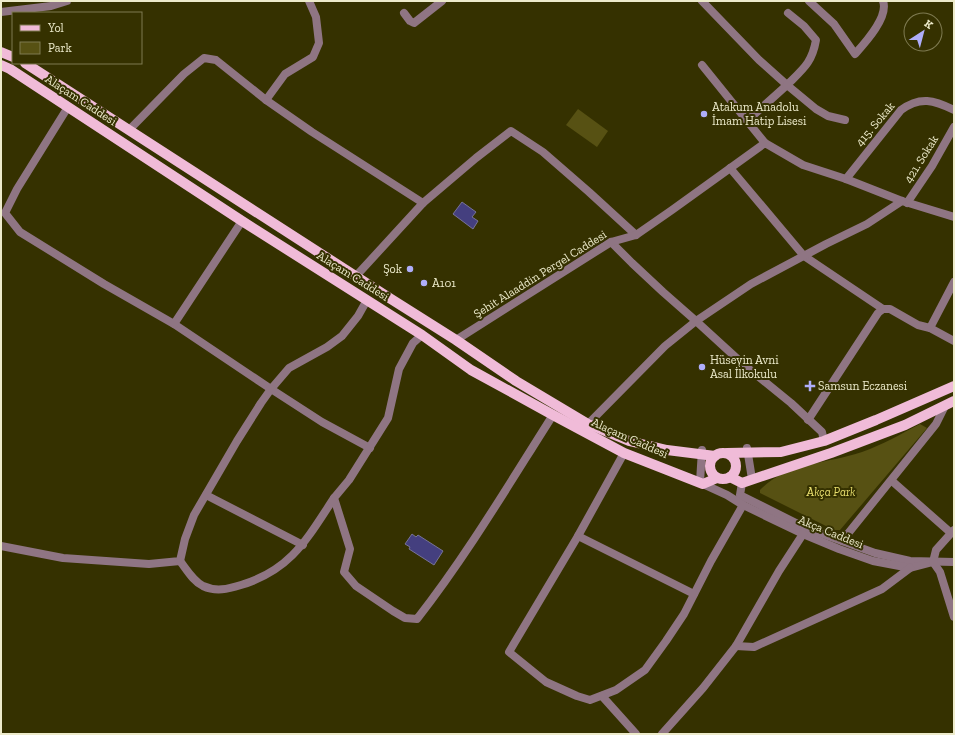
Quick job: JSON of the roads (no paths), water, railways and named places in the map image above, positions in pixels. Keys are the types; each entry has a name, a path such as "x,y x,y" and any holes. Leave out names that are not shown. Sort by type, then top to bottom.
{"main road":[{"path":"1,52 12,57"},
{"name":"Alaçam Caddesi","path":"28,64 456,340 516,381 588,424 629,441 667,450 702,452 714,456"},
{"name":"Alaçam Caddesi","path":"1,65 10,69 242,221 422,335 472,370 624,453 702,483"},
{"path":"717,478 711,472 710,467 712,459 718,454 727,454 747,450 781,452 824,441 954,386"},
{"path":"730,477 742,483 831,453 905,425 950,404"},
{"path":"702,483 733,475 736,467 734,459 727,454"}],"street":[{"path":"1,12 51,6 67,1"},
{"path":"266,100 285,74 313,57 319,43 316,17 310,1"},
{"path":"404,13 414,24 442,1"},
{"path":"702,1 759,60 787,85 816,109 828,116 845,120"},
{"path":"810,1 834,24 855,54 862,47 883,17 885,6 883,1"},
{"path":"747,121 808,64 814,52 816,40 804,26 788,13"},
{"path":"129,130 184,74 204,58 216,60 266,100 318,136 423,203"},
{"path":"702,65 765,143 803,165 846,179 904,202 954,217"},
{"name":"415. Sokak","path":"846,179 901,110 910,104 922,100 942,104 954,110"},
{"path":"68,107 3,213 20,232 104,284 174,324 322,422 370,448"},
{"name":"421. Sokak","path":"904,202 932,166 954,127"},
{"path":"356,276 423,203 476,158 511,131 543,152 590,192 636,235"},
{"name":"Şehit Alaaddin Pergel Caddesi","path":"456,340 612,242 636,235 765,143"},
{"path":"730,168 804,256 883,309 890,309 918,325 930,328 954,341"},
{"path":"588,424 664,346 696,321 751,284 866,224 904,202"},
{"path":"174,324 242,221"},
{"path":"612,242 632,264 743,364 791,403 822,432 824,441"},
{"path":"930,328 954,282"},
{"path":"180,562 185,539 194,515 245,428 271,389 289,368 327,347 342,336 358,316 367,300"},
{"path":"808,420 878,313 883,309"},
{"path":"180,562 196,581 214,590 227,590 250,582 280,567 303,545 334,498 370,448 388,418 399,369 413,343 422,335"},
{"path":"842,541 892,481 950,404"},
{"path":"334,498 350,549 344,572 356,586 392,611 405,618 417,619 436,594 498,503 553,415"},
{"path":"747,450 752,479"},
{"path":"702,452 702,483"},
{"path":"624,453 578,536 509,652 546,682 577,696 590,700 602,696 616,690 645,670 684,614 711,561 743,506"},
{"path":"892,481 953,531 936,550 933,562 940,572 953,612"},
{"name":"Akça Caddesi","path":"702,483 727,495 743,506 759,508 839,549 873,561 910,568 933,562"},
{"path":"742,483 740,495 759,508"},
{"path":"206,495 303,545"},
{"path":"662,734 703,688 736,646 804,531"},
{"name":"Akça Caddesi","path":"804,531 903,560 954,562"},
{"path":"578,536 694,594"},
{"path":"1,546 63,558 149,564 180,562"},
{"path":"736,646 754,647 882,589 910,568"},
{"path":"602,696 636,734"}],"place":[{"name":"Atakum Anadolu İmam Hatip Lisesi","path":"704,114"},
{"name":"Şok","path":"410,269"},
{"name":"A101","path":"424,283"},
{"name":"Hüseyin Avni Asal İlkokulu","path":"702,367"},
{"name":"Samsun Eczanesi","path":"810,386"}],"park label":[{"name":"Akça Park","path":"831,492"}]}
